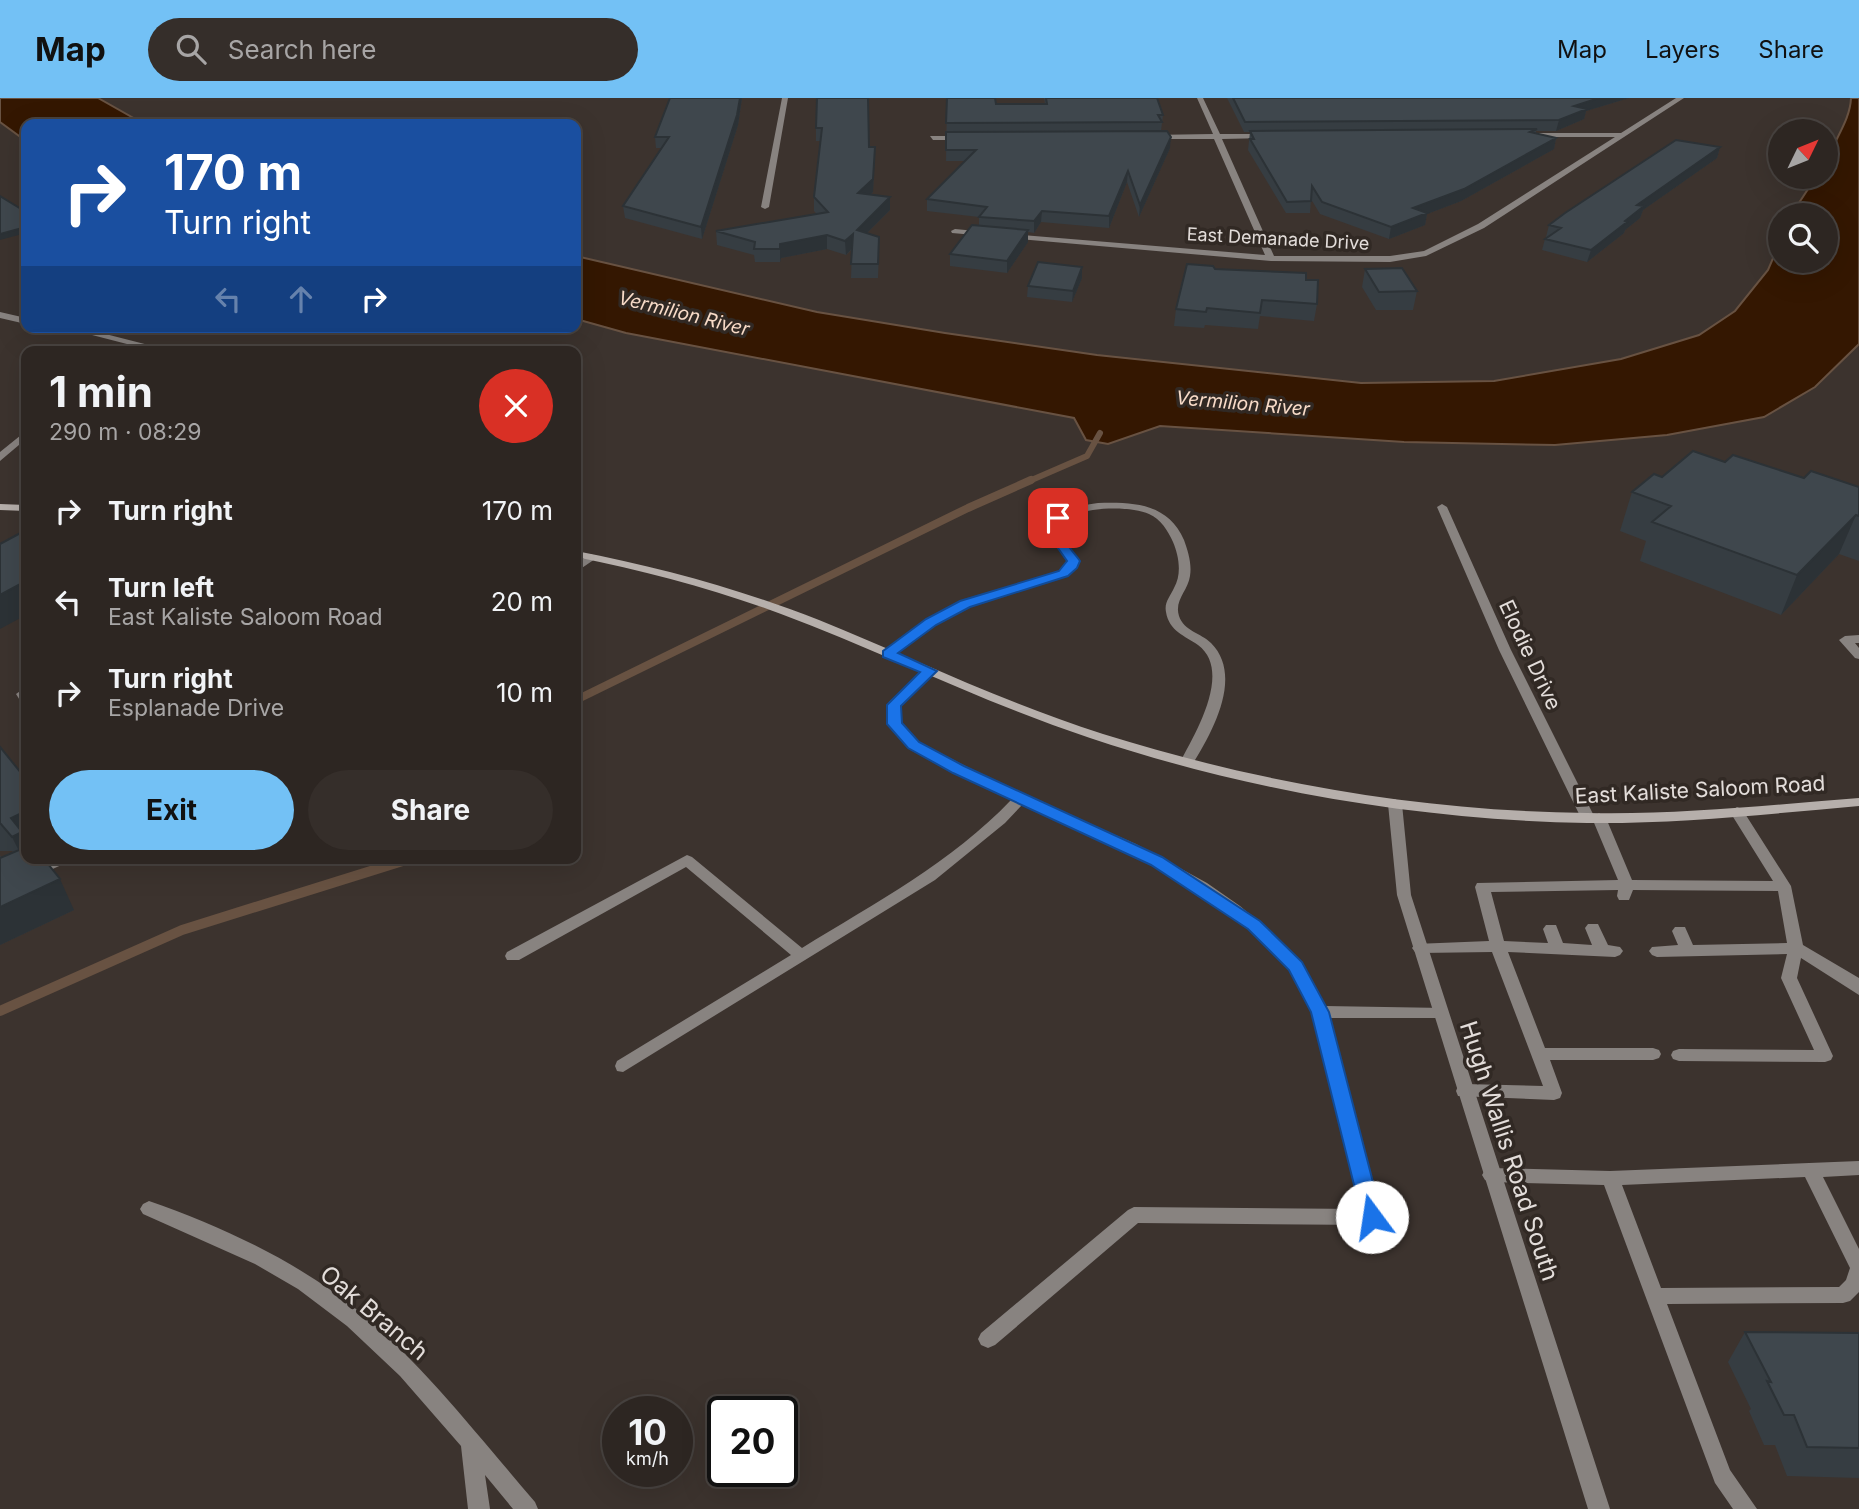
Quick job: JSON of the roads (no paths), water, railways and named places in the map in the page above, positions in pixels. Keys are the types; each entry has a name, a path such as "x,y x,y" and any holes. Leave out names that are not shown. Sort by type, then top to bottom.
{"main road":[{"path":"0,508 21,508"},
{"name":"East Kaliste Saloom Road","path":"581,555 714,588 810,621 1049,719 1187,762 1282,785 1395,804 1529,816 1593,818 1737,812 1859,802"}],"street":[{"path":"765,207 785,98"},
{"path":"1200,98 1271,258"},
{"name":"East Demanade Drive","path":"956,231 1271,258 1390,259 1426,253 1481,226 1681,98"},
{"path":"1511,135 1622,135"},
{"path":"1136,137 1273,136"},
{"path":"933,138 974,137"},
{"path":"0,315 21,320"},
{"path":"90,333 146,346"},
{"path":"0,458 21,439"},
{"path":"888,654 931,622 965,604 1063,573 1073,566 1074,561 1053,531 1053,523 1058,518 1068,513 1110,504 1127,504 1152,511 1165,520 1177,537 1184,560 1183,584 1171,603 1171,614 1185,633 1214,654 1219,670 1219,684 1207,725 1187,762"},
{"name":"Elodie Drive","path":"1442,507 1505,650 1593,818 1626,891"},
{"path":"581,565 590,557"},
{"path":"1859,639 1846,640 1859,655"},
{"path":"930,671 894,705 894,724 914,745 1020,799 1092,829 1157,861 1208,892 1254,925 1296,966 1320,1012 1372,1217 1135,1215 989,1339"},
{"path":"623,1066 930,876 1000,820 1020,799"},
{"name":"Hugh Wallis Road South","path":"1395,804 1404,895 1464,1091 1599,1509"},
{"path":"1679,1055 1825,1056 1789,978 1796,948 1784,886 1737,812"},
{"path":"513,956 687,860 801,955"},
{"path":"0,888 18,872 46,864"},
{"path":"1464,1091 1553,1093 1498,946 1482,887 1538,891 1663,892 1784,886"},
{"path":"1551,929 1557,948"},
{"path":"1420,948 1498,946 1609,951 1593,929"},
{"path":"1679,931 1688,950"},
{"path":"1657,951 1796,948 1855,982 1859,989"},
{"path":"1320,1012 1439,1012"},
{"path":"1540,1054 1653,1054"},
{"path":"1654,1296 1843,1295 1854,1284 1859,1268 1810,1168"},
{"path":"1491,1175 1610,1178 1859,1168"},
{"path":"1610,1178 1722,1476 1746,1509"},
{"name":"Oak Branch","path":"149,1209 246,1251 324,1297 415,1379 527,1509"},
{"path":"471,1445 479,1509"}],"water":[{"path":"0,98 98,98 135,119 21,119 21,137 0,122"},
{"name":"Vermilion River","path":"1851,98 1859,98 1859,344 1815,387 1764,417 1667,435 1555,445 1404,442 1160,426 1108,444 1086,440 1074,418 626,333 581,320 581,257 817,312 1097,355 1361,383 1494,381 1621,359 1699,335 1735,311 1768,270 1768,273 1838,273 1838,203 1799,203 1808,189 1838,189 1838,138 1847,118"}],"waterway":[{"path":"1027,482 1087,456 1100,433"},
{"path":"581,698 968,508 1031,480"},
{"path":"0,1011 182,930 393,864"}]}
